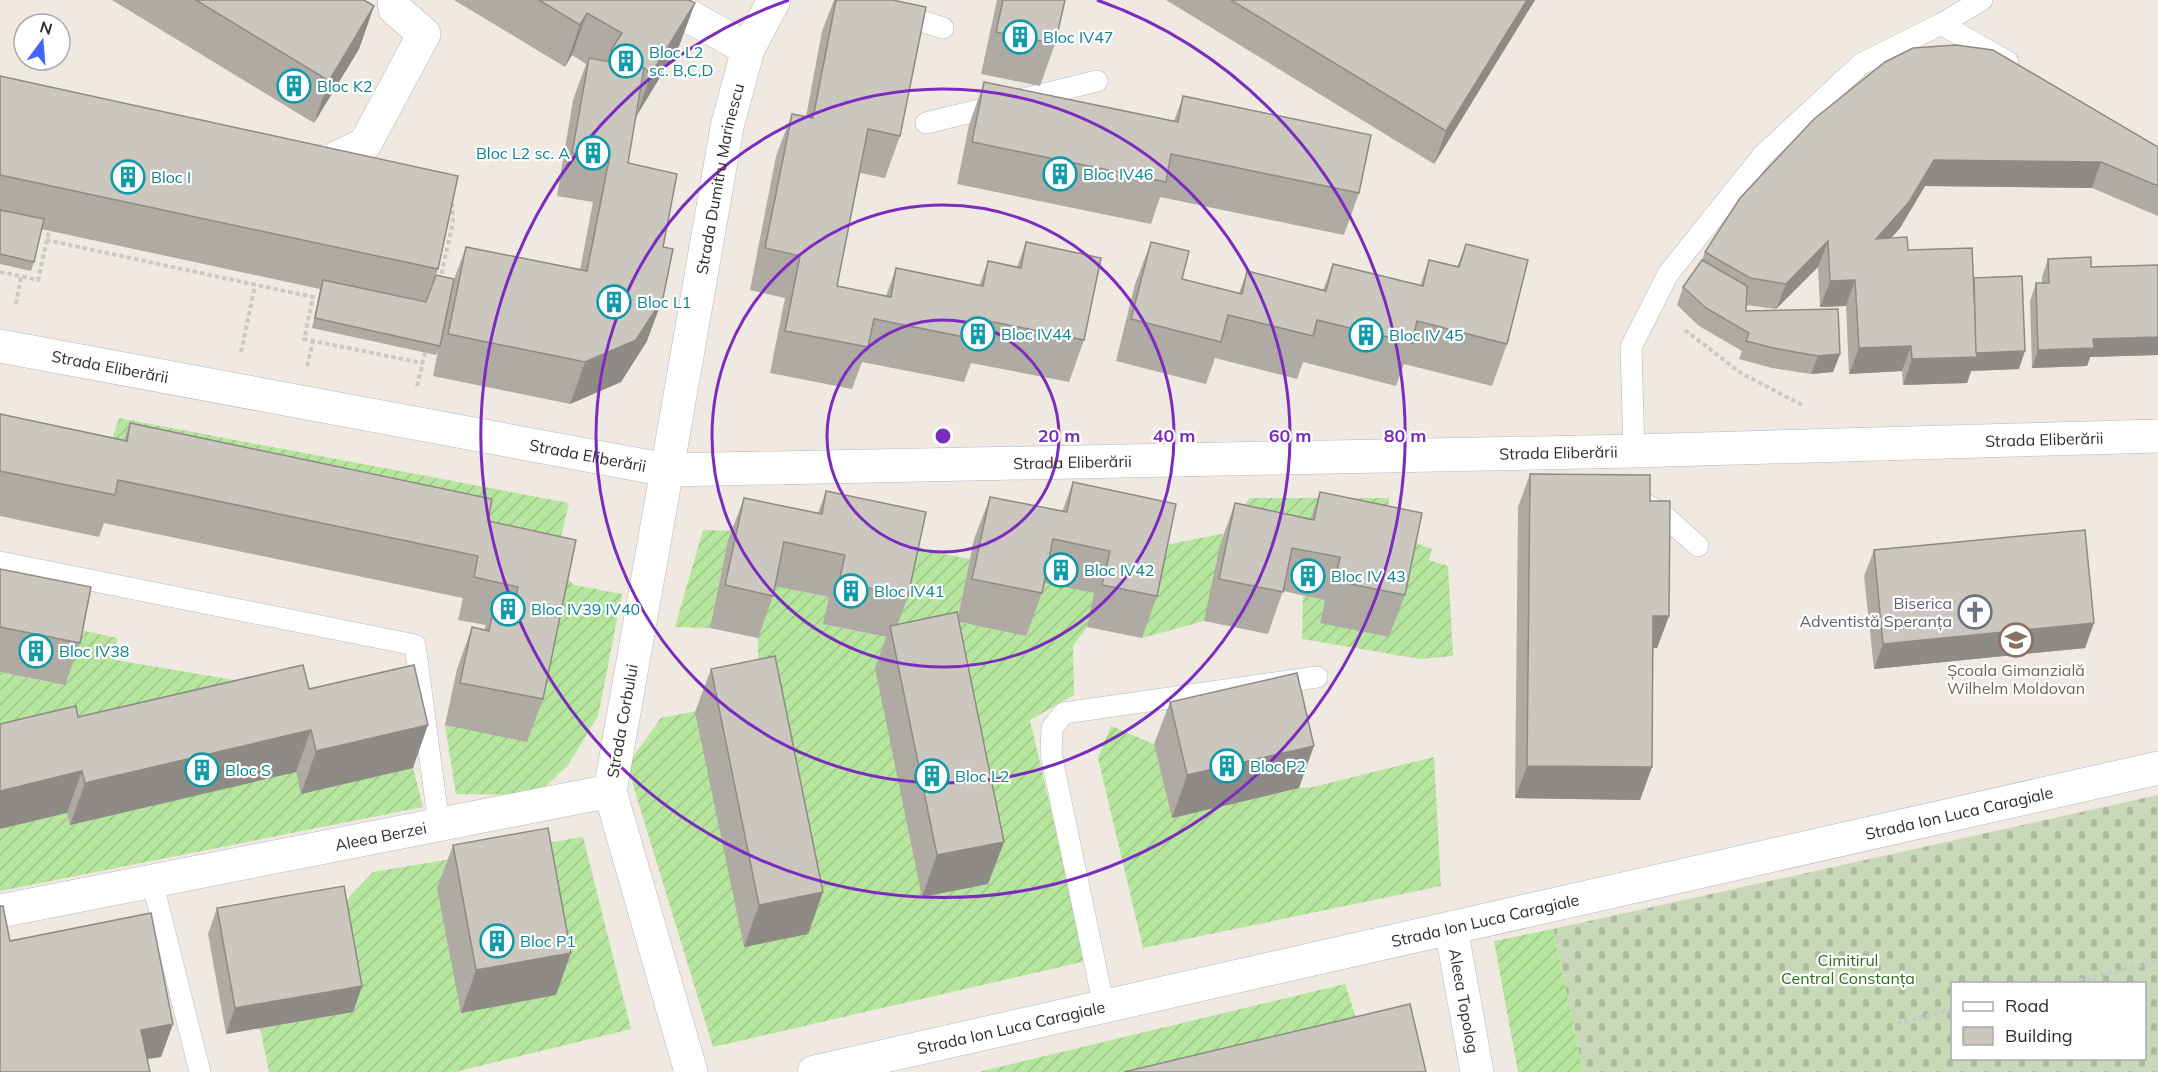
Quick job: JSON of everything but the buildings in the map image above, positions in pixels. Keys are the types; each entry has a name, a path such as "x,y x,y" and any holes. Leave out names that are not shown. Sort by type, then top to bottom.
{"street":[{"path":"275,155 297,160 330,160 365,144 424,34 395,9 394,0"},
{"path":"660,0 748,49"},
{"name":"Strada Dumitru Marinescu","path":"668,471 728,127 748,49 774,0"},
{"name":"Strada Eliberării","path":"0,346 668,471 1634,451 2158,436"},
{"name":"Strada Corbului","path":"668,471 610,791 691,1072"},
{"name":"Strada Ion Luca Caragiale","path":"814,1072 2158,768"},
{"name":"Aleea Berzei","path":"0,911 610,791"},
{"name":"Aleea Topolog","path":"1451,928 1477,1072"}],"lane":[{"path":"856,0 943,28"},
{"path":"1634,451 1631,347 1668,274 1763,155 1861,64 1941,24 1982,0"},
{"path":"1941,24 2024,71"},
{"path":"926,123 1097,81"},
{"path":"1629,502 1640,502 1660,512 1698,546"},
{"path":"0,562 415,645 439,825"},
{"path":"1104,1007 1051,754 1052,728 1064,713 1317,677"},
{"path":"152,881 200,1072"}],"path":[{"path":"439,286 453,222 452,194"},
{"path":"0,272 38,280 49,231"},
{"path":"46,240 313,297 304,339 422,363"},
{"path":"16,304 21,276"},
{"path":"241,352 255,285"},
{"path":"1685,330 1741,373 1804,406"},
{"path":"307,366 313,341"},
{"path":"417,390 425,353"},
{"path":"2072,982 2158,961"},
{"path":"1897,1023 1951,1010"}],"green space":[{"path":"119,418 569,503 554,566 574,585 622,594 598,716 568,765 537,795 456,794 445,725 561,582 110,445"},
{"path":"1249,498 1389,498 1386,532 1432,549 1429,560 1448,566 1453,656 1420,659 1302,639 1303,595 1325,600 1320,622 1389,637 1305,534 1204,621 1142,638 1160,546 1231,532"},
{"path":"703,530 902,535 916,549 970,559 957,622 1026,635 1038,581 1094,593 1087,627 1073,646 1074,695 1030,720 1086,961 713,1047 627,765 661,718 759,699 758,638 769,584 829,597 824,624 893,639 910,554 728,540 710,628 675,627"},
{"path":"76,629 117,638 115,660 399,708 0,762 0,672 64,685"},
{"path":"1111,726 1154,744 1172,817 1299,788 1313,787 1434,757 1441,886 1143,948 1098,758"},
{"path":"413,768 423,807 0,891 0,829 67,813 296,772"},
{"name":"Cimitirul Central Constanța","path":"2158,795 2158,1072 1583,1072 1553,929"},
{"path":"583,837 631,1029 455,1072 269,1072 260,1028 353,1012 335,912 373,872"},
{"path":"1553,929 1583,1072 1518,1072 1494,941"},
{"path":"1345,984 1357,1021 1286,1072 978,1072"}],"place":[{"name":"Bloc IV47","path":"1020,37"},
{"name":"Bloc L2 sc. B,C,D","path":"626,61"},
{"name":"Bloc K2","path":"294,86"},
{"name":"Bloc L2 sc. A","path":"593,153"},
{"name":"Bloc IV46","path":"1060,174"},
{"name":"Bloc I","path":"128,177"},
{"name":"Bloc L1","path":"614,302"},
{"name":"Bloc IV44","path":"978,334"},
{"name":"Bloc IV 45","path":"1366,335"},
{"name":"Bloc IV42","path":"1061,570"},
{"name":"Bloc IV 43","path":"1308,576"},
{"name":"Bloc IV41","path":"851,591"},
{"name":"Bloc IV39 IV40","path":"508,609"},
{"name":"Biserica Adventistă Speranța","path":"1975,612"},
{"name":"Școala Gimanzială Wilhelm Moldovan","path":"2016,640"},
{"name":"Bloc IV38","path":"36,651"},
{"name":"Bloc P2","path":"1227,766"},
{"name":"Bloc S","path":"202,770"},
{"name":"Bloc L2","path":"932,776"},
{"name":"Bloc P1","path":"497,941"}]}
